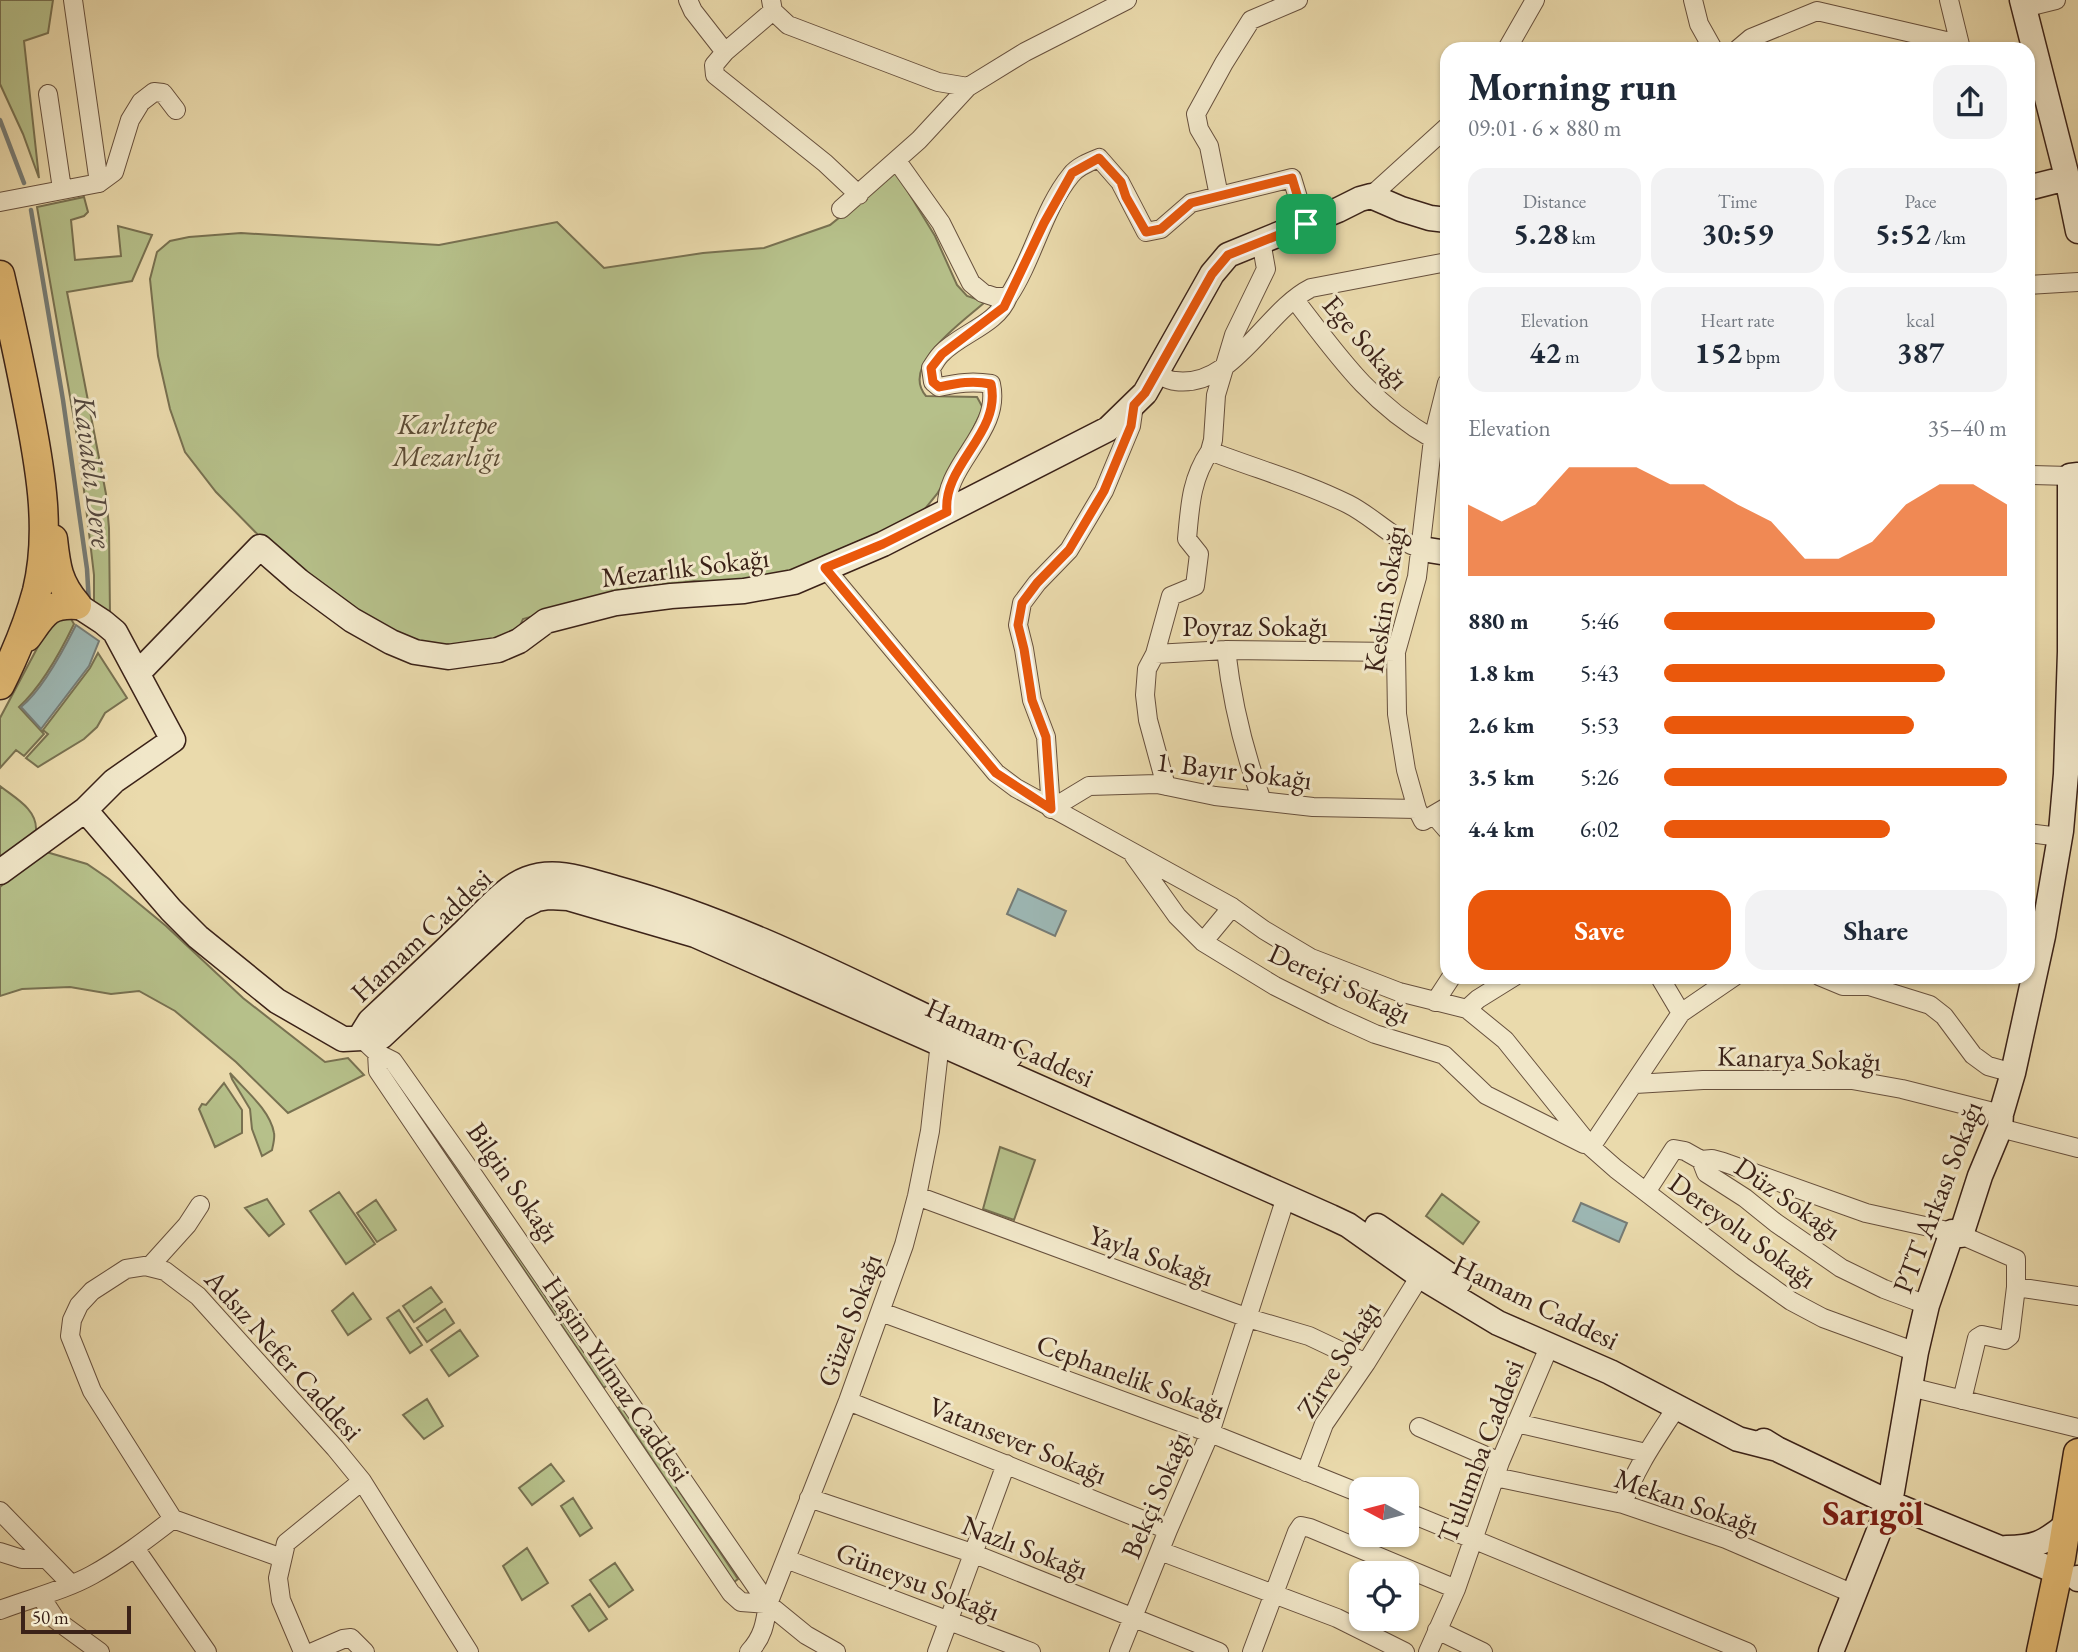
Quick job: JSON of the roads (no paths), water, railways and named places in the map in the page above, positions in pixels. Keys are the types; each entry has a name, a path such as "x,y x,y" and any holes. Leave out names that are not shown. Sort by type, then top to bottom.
{"main road":[{"path":"2023,4 2033,42"},
{"path":"2035,51 2078,231"},
{"path":"2035,186 2067,178"},
{"path":"1371,196 1401,209 1440,219"},
{"name":"Mezarlık Sokağı","path":"138,673 260,547 299,581 352,620 415,652 448,657 498,650 519,641 546,621 590,609 671,596 771,587 794,582 883,544 1108,429 1145,393 1212,274 1228,255 1371,196"},
{"path":"0,275 22,374 44,511 43,547 37,589 19,648"},
{"name":"PTT Arkası Sokağı","path":"2035,957 2066,834 2074,475"},
{"path":"0,872 85,810 114,781 173,740 115,632 77,605 65,590 57,570 52,530 40,478"},
{"path":"1422,549 1440,552"},
{"path":"0,685 19,648 46,611 61,604 77,605"},
{"name":"Bilgin Sokağı","path":"85,810 170,910 235,968 304,1018 343,1039 368,1045"},
{"name":"Hamam Caddesi","path":"368,1045 370,1021 494,902 525,880 544,875 570,876 645,896 712,919 900,1015 1290,1190 1348,1224 1420,1276 1474,1310 1688,1396 1777,1449 1890,1503 2073,1574"},
{"name":"PTT Arkası Sokağı","path":"1831,1652 1856,1595 1890,1503 1916,1352 1927,1305 2000,1121 2013,1073 2029,984"},
{"name":"Hamam Caddesi","path":"1290,1190 1346,1208 1552,1340 1676,1408 1738,1439 1777,1449"},
{"path":"2061,1652 2073,1574 2065,1526 2078,1453"},
{"path":"2003,1548 2024,1548 2044,1543 2065,1526"},
{"path":"2041,1652 2073,1574"}],"street":[{"path":"73,0 99,183"},
{"path":"688,0 725,52"},
{"path":"841,209 897,161 968,87 1025,52 1127,0"},
{"path":"1219,196 1209,146 1199,129 1196,114 1251,20 1298,0"},
{"path":"1511,42 1535,0"},
{"path":"1693,0 1699,24 1709,42"},
{"path":"1949,0 1959,42"},
{"path":"2023,4 2056,0"},
{"path":"859,195 825,163 715,75 714,65 772,5 788,25 938,82 968,87"},
{"path":"1746,42 1817,11 1940,42"},
{"path":"7,200 99,183 114,172 130,120 141,102 154,92 163,93 176,110"},
{"path":"48,93 62,189"},
{"path":"1371,196 1440,133"},
{"path":"947,512 946,498 957,472 990,413 994,397 991,384 965,381 939,387 933,382 931,368 942,354 1004,307 1044,223 1072,173 1099,158 1121,182 1126,197 1146,232 1161,229 1191,203 1292,178 1306,224"},
{"path":"897,161 941,223 971,283 983,293 995,297 1009,297"},
{"path":"1166,786 1148,720 1145,695 1147,669 1155,654 1171,596 1195,586 1199,554 1187,539 1190,504 1198,468 1210,451 1213,440 1216,396 1234,335 1266,269 1261,241"},
{"name":"Ege Sokağı","path":"1155,373 1175,382 1212,377 1311,288 1440,268"},
{"path":"2035,285 2078,282"},
{"name":"Ege Sokağı","path":"1295,300 1370,393 1404,422 1433,439"},
{"path":"1051,809 1046,737 1032,700 1018,625 1022,603 1069,550 1104,491 1131,426 1134,405"},
{"name":"Keskin Sokağı","path":"1430,813 1406,770 1397,714 1396,652 1417,577 1433,439 1440,411"},
{"path":"1210,451 1352,506 1408,545 1422,549"},
{"path":"2035,475 2074,475"},
{"path":"825,568 996,773 1051,809 1232,907 1311,958 1399,992 1467,1009 1505,1040 1591,1147 1681,1013 1723,984"},
{"path":"1226,650 1230,689 1246,756 1262,801"},
{"name":"Poyraz Sokağı","path":"1155,654 1226,650 1396,652"},
{"name":"1. Bayır Sokağı","path":"1051,809 1089,786 1157,784 1215,796 1314,807 1430,813"},
{"path":"2035,833 2066,834"},
{"name":"Dereiçi Sokağı","path":"1132,852 1177,916 1203,942 1275,986 1333,1015 1375,1034 1444,1055 1486,1094 1591,1147"},
{"path":"1203,942 1232,907"},
{"path":"1435,1002 1447,984"},
{"path":"1467,1009 1503,984"},
{"path":"1664,984 1681,1013"},
{"path":"1838,984 1869,986 1930,1004 1944,1016 1973,1055 1988,1066 2013,1073"},
{"name":"Güzel Sokağı","path":"748,1652 758,1642 764,1628 768,1604 848,1401 904,1245 930,1131 943,1034"},
{"name":"Bilgin Sokağı","path":"368,1045 393,1061 768,1604 806,1635 836,1652"},
{"name":"Haşim Yılmaz Caddesi","path":"368,1045 378,1071 731,1593 741,1602 768,1604"},
{"name":"Kanarya Sokağı","path":"1635,1084 1703,1080 1852,1080 1902,1089 2078,1148"},
{"name":"Dereyolu Sokağı","path":"1591,1147 1790,1301 1823,1318 1916,1352"},
{"name":"Düz Sokağı","path":"1646,1192 1674,1149 1685,1151 1701,1160 1706,1173 1841,1268 1884,1289 1927,1305"},
{"path":"1701,1160 1723,1162 1866,1213 1956,1233 2016,1259 2016,1287 2010,1336 2005,1340 1982,1335 1977,1338 1962,1400"},
{"name":"Bekçi Sokağı","path":"1119,1652 1210,1433 1290,1190"},
{"name":"Yayla Sokağı","path":"917,1196 1248,1318 1309,1335 1366,1363"},
{"path":"200,1205 187,1226 150,1266 126,1269 92,1291 79,1305 72,1320 70,1336 92,1391 173,1519 282,1558"},
{"name":"Adsız Nefer Caddesi","path":"150,1266 179,1280 210,1307 362,1481 469,1652"},
{"name":"Zirve Sokağı","path":"1306,1472 1324,1424 1420,1276"},
{"path":"2016,1287 2078,1296"},
{"name":"Cephanelik Sokağı","path":"881,1312 1210,1433 1349,1489"},
{"name":"Tulumba Caddesi","path":"1428,1652 1456,1589 1497,1470 1552,1340"},
{"path":"1910,1387 2078,1428"},
{"path":"603,1402 620,1391"},
{"name":"Vatansever Sokağı","path":"848,1401 1168,1530"},
{"path":"1623,1504 1630,1483 1646,1453 1676,1408"},
{"path":"1516,1423 1646,1453"},
{"name":"Mekan Sokağı","path":"1419,1427 1497,1470 1623,1504 1726,1539 1856,1595"},
{"path":"937,1652 1006,1464"},
{"path":"303,1652 281,1600 278,1578 286,1543 362,1481"},
{"name":"Nazlı Sokağı","path":"809,1498 972,1553 1219,1652"},
{"path":"0,1511 71,1584"},
{"path":"1419,1517 1747,1652"},
{"path":"0,1610 41,1597 91,1575 135,1548 173,1519"},
{"path":"1252,1652 1301,1526 1456,1589"},
{"path":"135,1548 207,1652"},
{"path":"1160,1551 1337,1618 1405,1652"},
{"path":"0,1552 23,1559 46,1559"},
{"name":"Güneysu Sokağı","path":"786,1559 1031,1652"},
{"path":"41,1597 56,1620 100,1652"},
{"path":"1437,1630 1483,1652"},
{"path":"313,1652 351,1638 365,1652"}],"water":[{"path":"76,625 99,641 89,666 41,729 21,707 44,680"},
{"path":"1018,889 1066,911 1055,936 1007,914"},
{"path":"1581,1203 1627,1223 1619,1242 1573,1221"}],"waterway":[{"name":"Kavaklı Dere","path":"0,120 24,183"},
{"name":"Kavaklı Dere","path":"31,210 63,400 87,569 89,604"}],"district":[{"name":"Sarıgöl","path":"1873,1513"}],"park label":[{"name":"Karlıtepe Mezarlığı","path":"447,440"}]}
